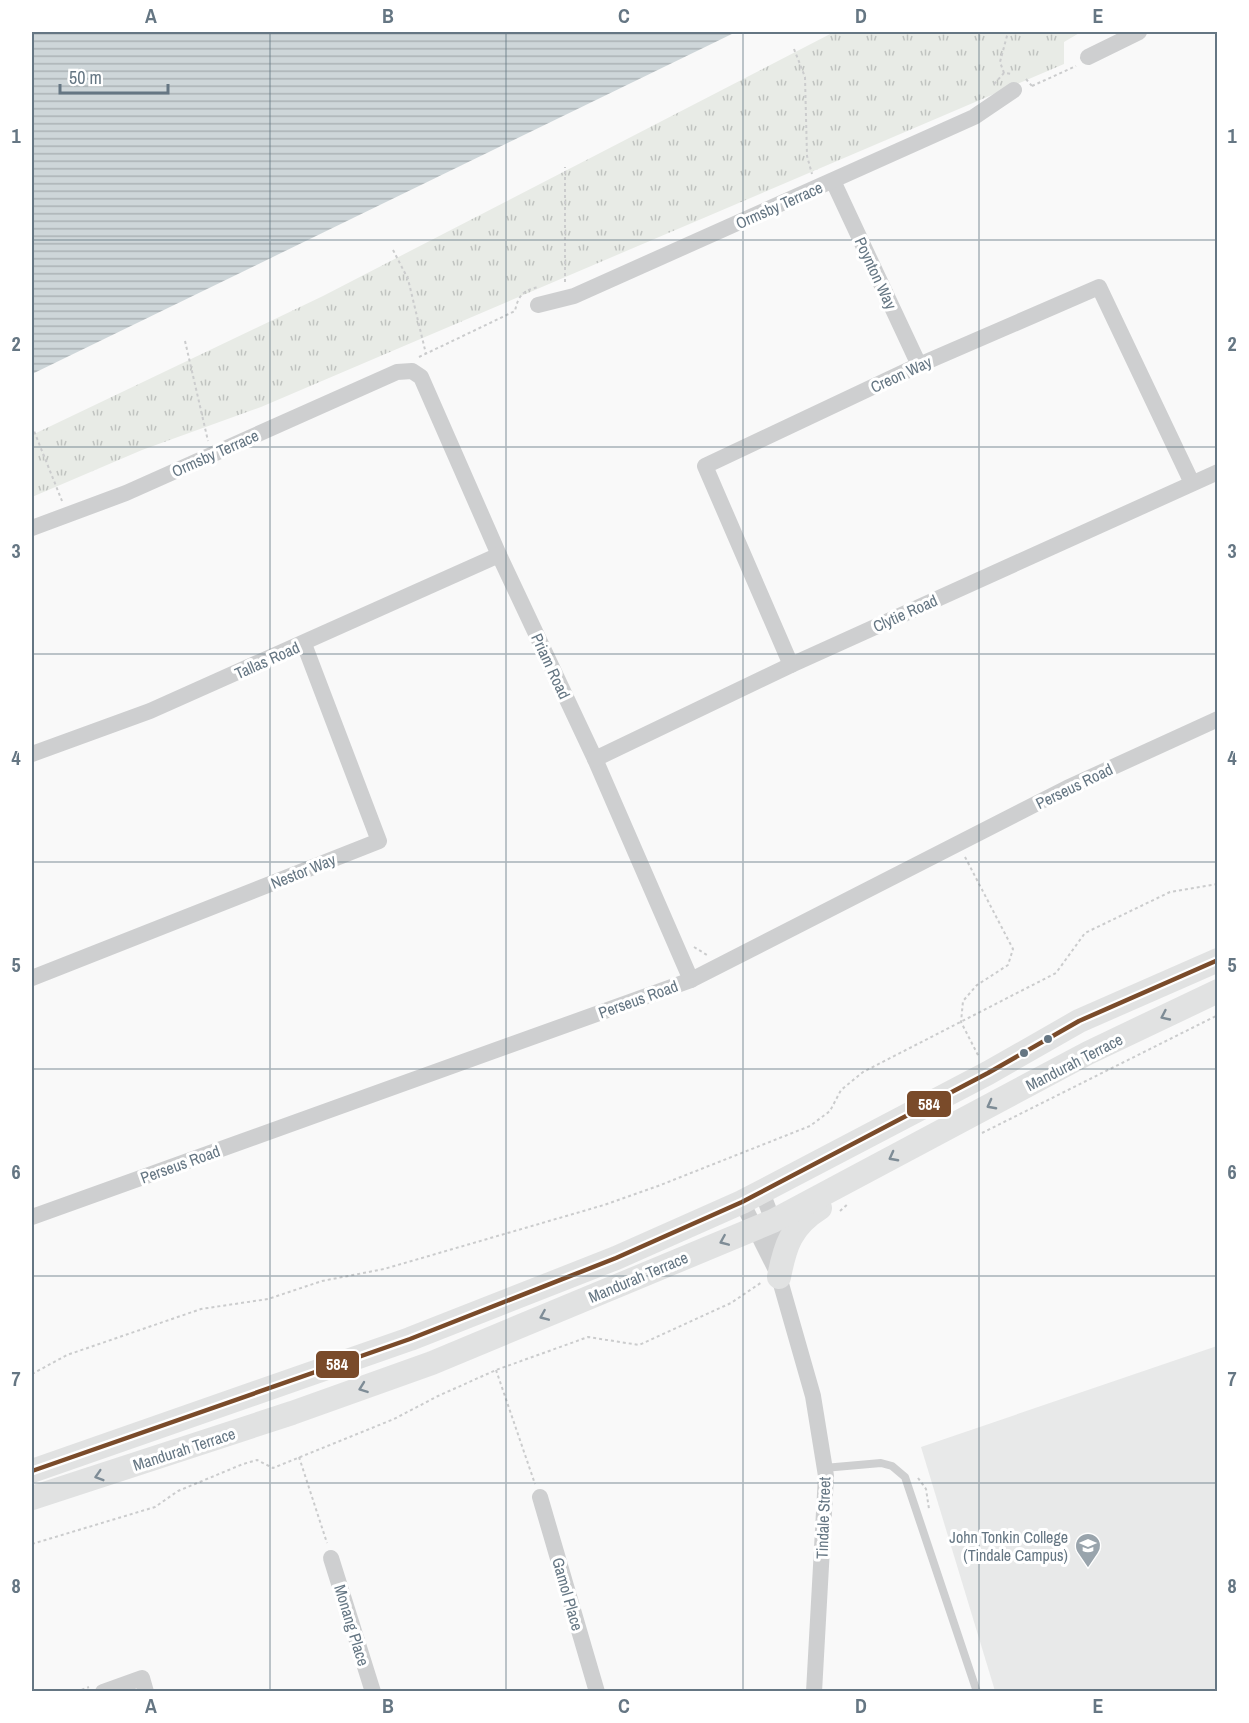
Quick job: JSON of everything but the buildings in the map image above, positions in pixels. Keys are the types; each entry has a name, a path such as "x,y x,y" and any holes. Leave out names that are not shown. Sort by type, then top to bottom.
{"main road":[{"name":"Mandurah Terrace","path":"32,1471 410,1338 616,1258 752,1197 988,1073 1079,1021 1218,960"},
{"name":"Mandurah Terrace","path":"32,1498 292,1413 432,1363 853,1189 1088,1053 1218,991"},
{"path":"779,1277 784,1248 797,1226 853,1189"}],"street":[{"path":"1088,57 1139,32"},
{"name":"Ormsby Terrace","path":"538,305 574,296 833,181 974,117 1014,90"},
{"name":"Poynton Way","path":"833,181 919,365"},
{"name":"Creon Way","path":"791,665 705,466 919,365 1100,287 1192,483"},
{"name":"Priam Road","path":"397,372 412,371 421,377 499,555 595,759 691,980"},
{"name":"Ormsby Terrace","path":"32,528 126,493 397,372"},
{"name":"Clytie Road","path":"595,759 791,665 1218,472"},
{"name":"Tallas Road","path":"32,754 150,711 499,555"},
{"name":"Nestor Way","path":"32,978 379,841 304,644"},
{"name":"Perseus Road","path":"32,1217 691,980 1067,788 1218,719"},
{"name":"Tindale Street","path":"752,1197 764,1224 813,1396 824,1468 814,1692"},
{"name":"Gamol Place","path":"540,1497 597,1692"},
{"name":"Monang Place","path":"331,1558 373,1692"},
{"path":"103,1692 142,1678 146,1692"}],"lane":[{"path":"824,1468 881,1463 892,1466 905,1477 977,1692"},
{"path":"970,1692 973,1680"}],"path":[{"path":"1004,73 1000,62 1008,32"},
{"path":"794,49 805,77 807,156 814,179"},
{"path":"1032,86 1071,69 1088,57"},
{"path":"565,167 565,287"},
{"path":"393,250 408,279 426,354"},
{"path":"185,341 208,444"},
{"path":"32,426 64,506"},
{"path":"963,852 1013,949 1008,965 977,985 963,1001 961,1022 988,1073"},
{"path":"32,1374 67,1355 201,1309 268,1299 322,1281 384,1269 604,1205 689,1175 810,1126 830,1111 841,1090 863,1072 1056,973 1085,933 1170,892 1218,884"},
{"path":"973,1137 1218,1015"},
{"path":"838,1212 853,1189"},
{"path":"32,1544 155,1507 178,1491 243,1464 257,1460 273,1468 394,1419 496,1370 588,1337 639,1345 731,1303 757,1283 779,1277"},
{"path":"496,1370 540,1497"},
{"path":"299,1457 331,1558"},
{"path":"916,1475 926,1489 932,1518"}],"shaded area":[{"path":"32,32 736,32 32,374"},
{"name":"John Tonkin College (Tindale Campus)","path":"1217,1346 1217,1691 995,1691 921,1447"}],"green space":[{"path":"834,32 1081,32 1064,42 1064,64 261,407 142,450 32,497 32,435 323,296"}],"transit line":[{"name":"584","path":"32,1471 410,1339 616,1258 742,1202 988,1073 1079,1021 1218,960"}],"place":[{"name":"John Tonkin College (Tindale Campus)","path":"1088,1569"}]}
